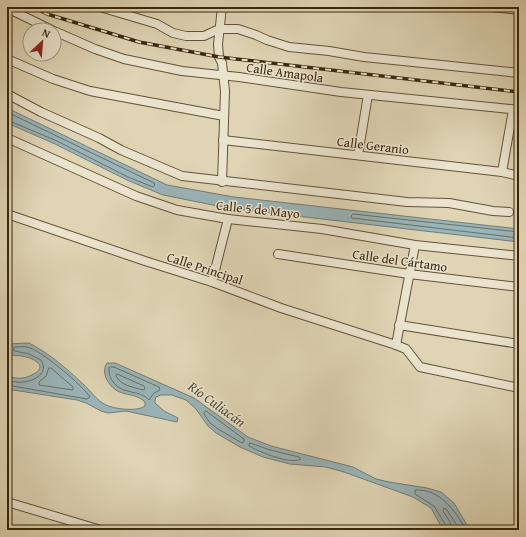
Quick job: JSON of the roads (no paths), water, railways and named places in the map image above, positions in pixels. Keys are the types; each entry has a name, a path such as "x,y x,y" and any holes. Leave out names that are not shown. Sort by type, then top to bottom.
{"street":[{"path":"100,7 157,24 172,33 186,36 204,36 219,29 238,29 289,47 329,51 364,57 519,73"},
{"path":"222,7 218,44 219,57 222,63 224,76 225,91 222,182"},
{"path":"492,7 519,10"},
{"name":"Calle Amapola","path":"7,8 36,22"},
{"name":"Calle Amapola","path":"62,34 124,59 182,71 368,94 516,110"},
{"path":"7,59 53,79 90,91 224,116"},
{"path":"7,94 122,150 182,176 222,182 407,202 449,203 493,211 509,212"},
{"path":"358,155 368,94"},
{"path":"502,172 516,110"},
{"name":"Calle 5 de Mayo","path":"7,138 150,202 177,210 228,219 322,229 415,245 519,256"},
{"name":"Calle Geranio","path":"223,140 502,172 519,176"},
{"name":"Calle Principal","path":"7,214 212,282 281,308 396,345 406,349 420,367 519,388"},
{"path":"212,282 228,219"},
{"path":"396,345 415,245"},
{"name":"Calle del Cártamo","path":"278,254 409,274 519,287"},
{"path":"399,326 519,344"},
{"path":"7,502 102,530"}],"water":[{"path":"7,108 167,185 234,197 519,229 519,242 228,208 163,195 127,180 55,144 7,123"},
{"path":"29,343 58,362 106,405 114,408 126,409 137,409 145,406 145,402 140,398 120,392 110,385 105,376 105,368 107,363 115,363 194,398 248,437 271,446 353,467 376,479 441,492 454,503 470,530 442,530 431,508 413,497 344,472 326,467 290,464 263,457 240,447 216,433 208,426 196,409 186,400 172,395 161,395 156,397 155,403 164,411 178,418 177,422 126,411 108,413 77,400 7,389 7,377 26,377 33,375 40,368 40,365 31,358 7,355 7,344"}],"railway":[{"path":"33,7 47,14 139,42 219,57 519,92"}],"water label":[{"name":"Río Culiacán","path":"217,404"}]}
